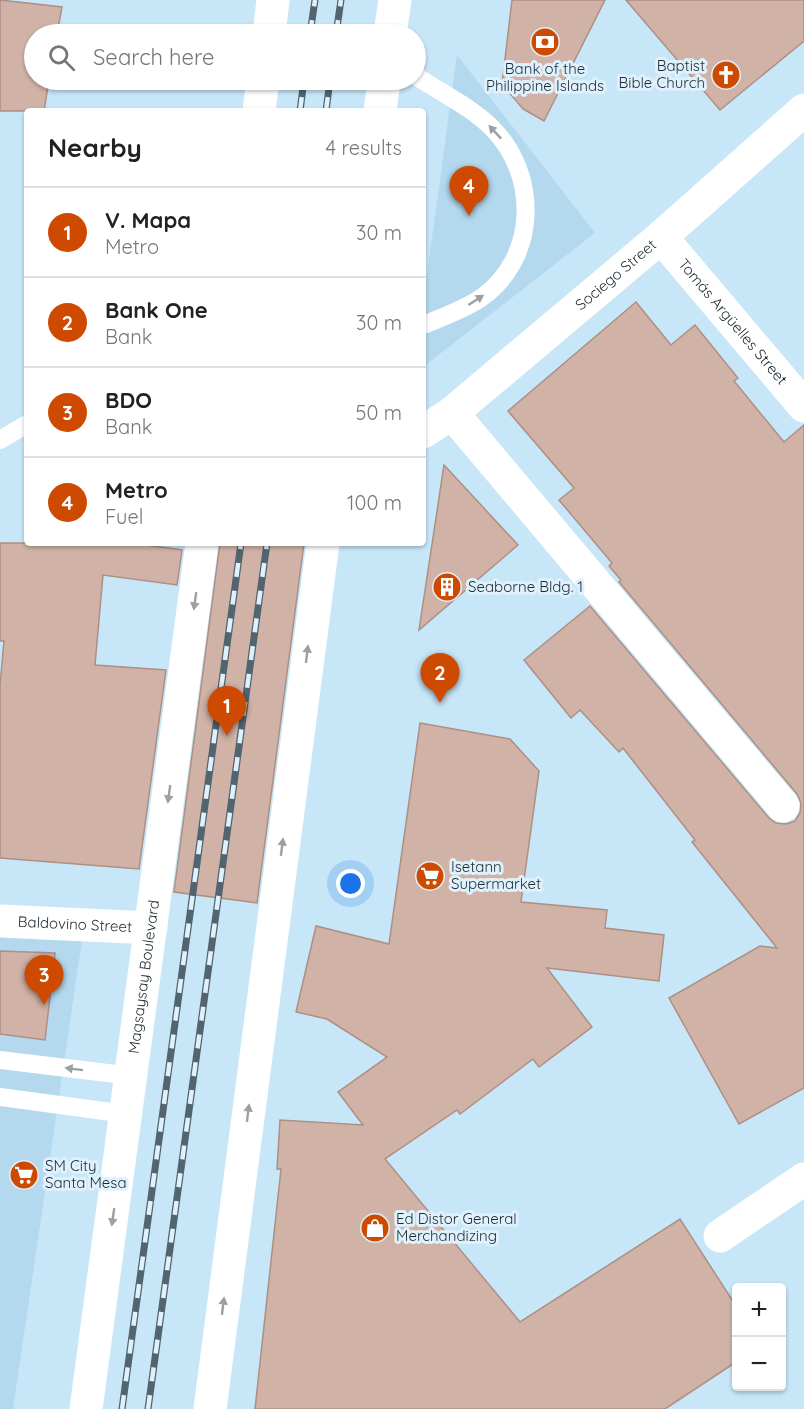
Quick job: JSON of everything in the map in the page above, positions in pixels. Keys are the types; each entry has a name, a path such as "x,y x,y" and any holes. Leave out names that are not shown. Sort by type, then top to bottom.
{"main road":[{"path":"270,24 273,0"},
{"path":"391,24 395,0"},
{"path":"259,108 262,90"},
{"path":"380,108 383,90"},
{"name":"Sociego Street","path":"426,430 452,413 661,237 804,110"},
{"name":"Tomás Argüelles Street","path":"661,237 804,406"},
{"path":"452,413 783,806"},
{"name":"Magsaysay Boulevard","path":"86,1409 202,546"},
{"path":"210,1409 323,546"},
{"name":"Baldovino Street","path":"0,921 151,928"},
{"path":"720,1236 804,1179"}],"lane":[{"path":"426,83 490,127 507,146 519,166 526,199 523,238 513,261 500,281 483,297 462,309 426,324"},
{"path":"0,440 24,426"},
{"path":"0,1059 132,1076"},
{"path":"0,1097 126,1114"}],"shaded area":[{"path":"457,55 595,233 426,365 426,282"},
{"name":"SM City Santa Mesa","path":"0,936 82,940 13,1409 0,1409"}],"building":[{"path":"0,0 62,7 59,24 24,24 24,90 47,90 44,108 0,111"},
{"name":"Bank of the Philippine Islands","path":"512,0 605,0 544,121 523,109 502,84"},
{"name":"Baptist Bible Church","path":"626,0 804,0 804,41 720,110"},
{"path":"636,302 671,345 695,325 738,378 734,381 784,442 804,425 804,1088 739,1124 669,998 760,946 777,948 692,842 695,840 623,748 619,752 580,710 571,718 524,660 590,606 769,818 776,823 786,824 795,821 800,813 801,803 797,794 619,582 621,580 609,566 612,563 559,500 574,488 508,411"},
{"name":"Seaborne Bldg. 1","path":"444,465 518,545 419,630"},
{"path":"0,543 24,543 24,546 153,546 182,550 177,585 103,575 95,665 166,670 139,869 0,858 0,685 4,641 0,641"},
{"path":"220,546 304,546 257,903 174,892"},
{"path":"420,723 510,739 539,771 521,902 607,910 605,928 664,935 659,981 547,968 592,1027 539,1067 533,1059 460,1114 457,1110 385,1159 520,1322 680,1219 732,1300 732,1365 665,1409 255,1409 281,1169 277,1169 280,1120 363,1125 338,1092 387,1057 327,1019 296,1012 316,926 389,944"},
{"path":"0,951 55,953 45,1040 0,1034"}],"railway":[{"path":"311,24 315,0"},
{"path":"337,24 341,0"},
{"path":"300,108 303,90"},
{"path":"326,108 329,90"},
{"path":"122,1409 241,546"},
{"path":"148,1409 267,546"}],"place":[{"name":"Bank of the Philippine Islands","path":"545,42"},
{"name":"Baptist Bible Church","path":"726,75"},
{"name":"Metro","path":"469,216"},
{"name":"Seaborne Bldg. 1","path":"447,587"},
{"name":"Bank One","path":"440,703"},
{"name":"V. Mapa","path":"227,736"},
{"name":"Isetann Supermarket","path":"430,876"},
{"name":"BDO","path":"44,1005"},
{"name":"SM City Santa Mesa","path":"24,1175"},
{"name":"Ed Distor General Merchandizing","path":"375,1228"}]}
